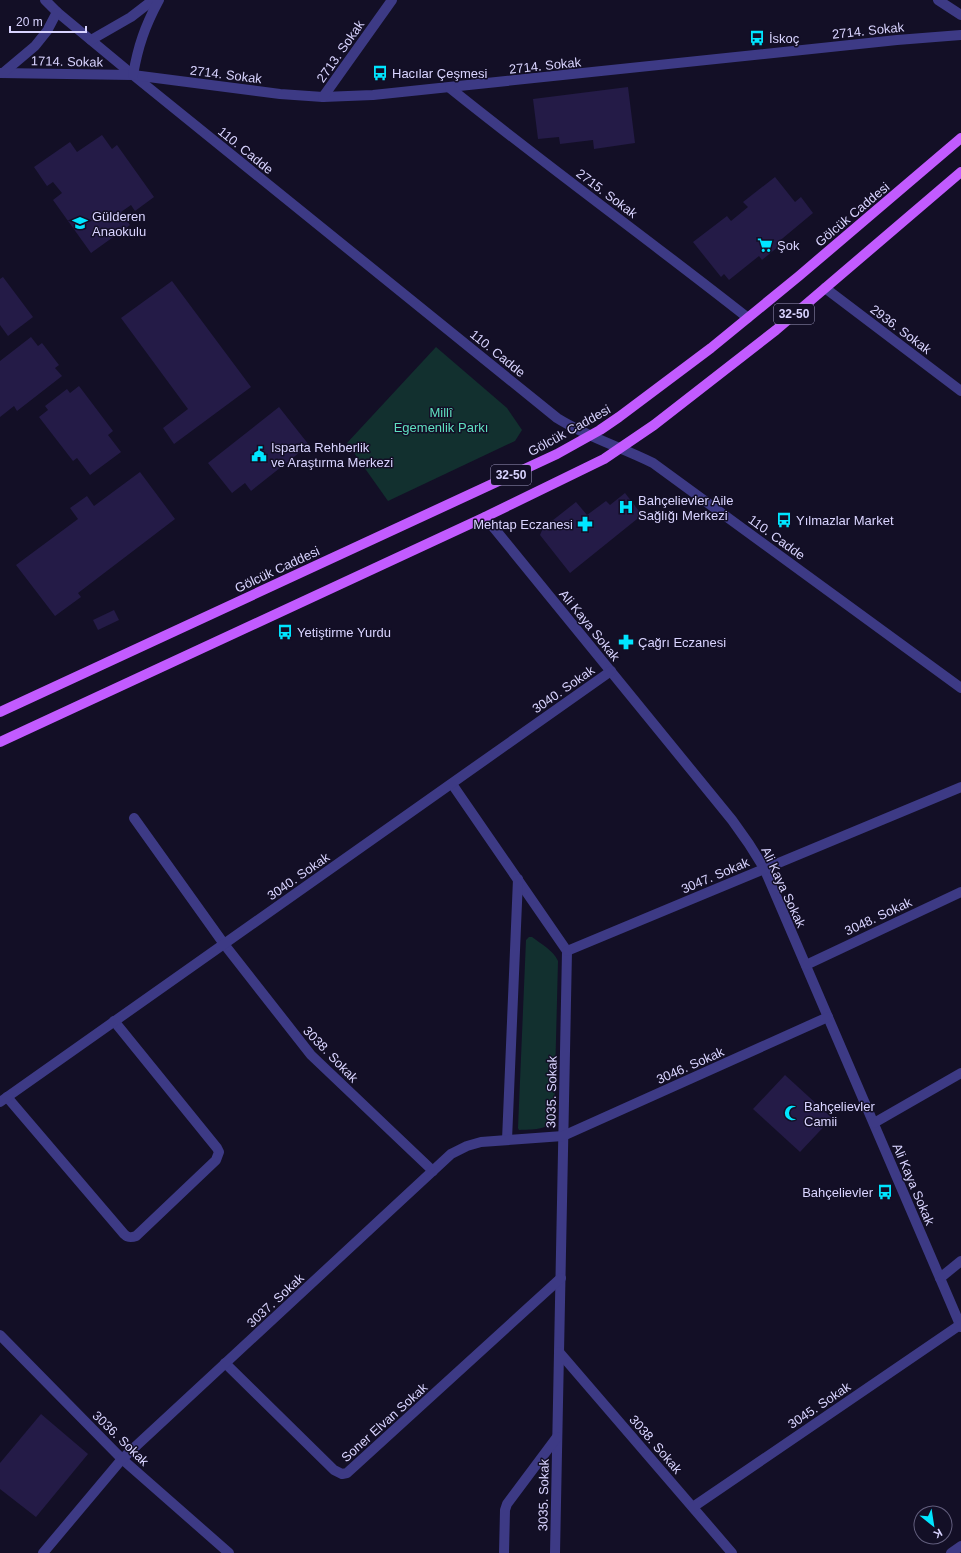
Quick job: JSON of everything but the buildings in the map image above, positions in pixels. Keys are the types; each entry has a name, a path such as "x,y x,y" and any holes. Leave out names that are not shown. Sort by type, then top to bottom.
{"main road":[{"name":"Gölcük Caddesi","path":"0,712 557,454 589,436 642,400 748,318 961,138"},
{"name":"32-50","path":"0,742 485,517 568,478 604,459 705,386 776,330 961,172"}],"street":[{"name":"110. Cadde","path":"45,0 57,12 133,76 557,418 574,429 621,448 653,463 667,472 961,688"},
{"path":"91,40 126,20 153,0"},
{"path":"133,76 137,50 146,25 159,0"},
{"name":"2713. Sokak","path":"323,97 392,0"},
{"path":"938,0 961,15"},
{"path":"1,73 35,46 47,32 57,12"},
{"name":"2714. Sokak","path":"133,76 280,94 323,97 373,95 897,40 961,35"},
{"name":"1714. Sokak","path":"1,73 133,76"},
{"name":"2715. Sokak","path":"450,88 537,157 698,278 748,318"},
{"name":"2936. Sokak","path":"825,288 961,391"},
{"name":"Ali Kaya Sokak","path":"485,517 732,820 764,868 960,1326"},
{"name":"3040. Sokak","path":"4,1099 611,671"},
{"path":"452,784 567,951"},
{"name":"3047. Sokak","path":"567,951 961,787"},
{"name":"3038. Sokak","path":"134,818 224,944 311,1055 433,1171"},
{"path":"507,1140 518,879"},
{"name":"3048. Sokak","path":"806,965 961,892"},
{"name":"3035. Sokak","path":"555,1553 567,951"},
{"name":"3046. Sokak","path":"564,1136 828,1017"},
{"path":"4,1099 124,1234 132,1238 136,1236 216,1160 219,1152 114,1021"},
{"path":"874,1123 961,1073"},
{"name":"3037. Sokak","path":"43,1553 122,1459 451,1154 467,1146 481,1142 564,1136"},
{"path":"940,1278 961,1261"},
{"name":"Soner Elvan Sokak","path":"225,1363 334,1470 342,1474 347,1473 561,1278"},
{"name":"3045. Sokak","path":"693,1507 960,1326"},
{"name":"3036. Sokak","path":"0,1335 122,1459 229,1553"},
{"name":"3038. Sokak","path":"559,1352 732,1553"},
{"name":"3035. Sokak","path":"504,1553 505,1510 507,1504 557,1437"},
{"path":"951,1553 961,1546"}],"green space":[{"name":"Millî Egemenlik Parkı","path":"436,347 507,408 522,430 515,441 388,501 347,443"},
{"path":"529,937 532,937 546,948 556,957 558,961 554,1118 552,1122 544,1127 519,1130 526,940"}],"place":[{"name":"İskoç","path":"757,38"},
{"name":"Hacılar Çeşmesi","path":"380,73"},
{"name":"Gülderen Anaokulu","path":"80,223"},
{"name":"Şok","path":"765,245"},
{"name":"Isparta Rehberlik ve Araştırma Merkezi","path":"259,454"},
{"name":"Bahçelievler Aile Sağlığı Merkezi","path":"626,507"},
{"name":"Yılmazlar Market","path":"784,520"},
{"name":"Mehtap Eczanesi","path":"585,524"},
{"name":"Yetiştirme Yurdu","path":"285,632"},
{"name":"Çağrı Eczanesi","path":"626,642"},
{"name":"Bahçelievler Camii","path":"792,1113"},
{"name":"Bahçelievler","path":"885,1192"}]}
